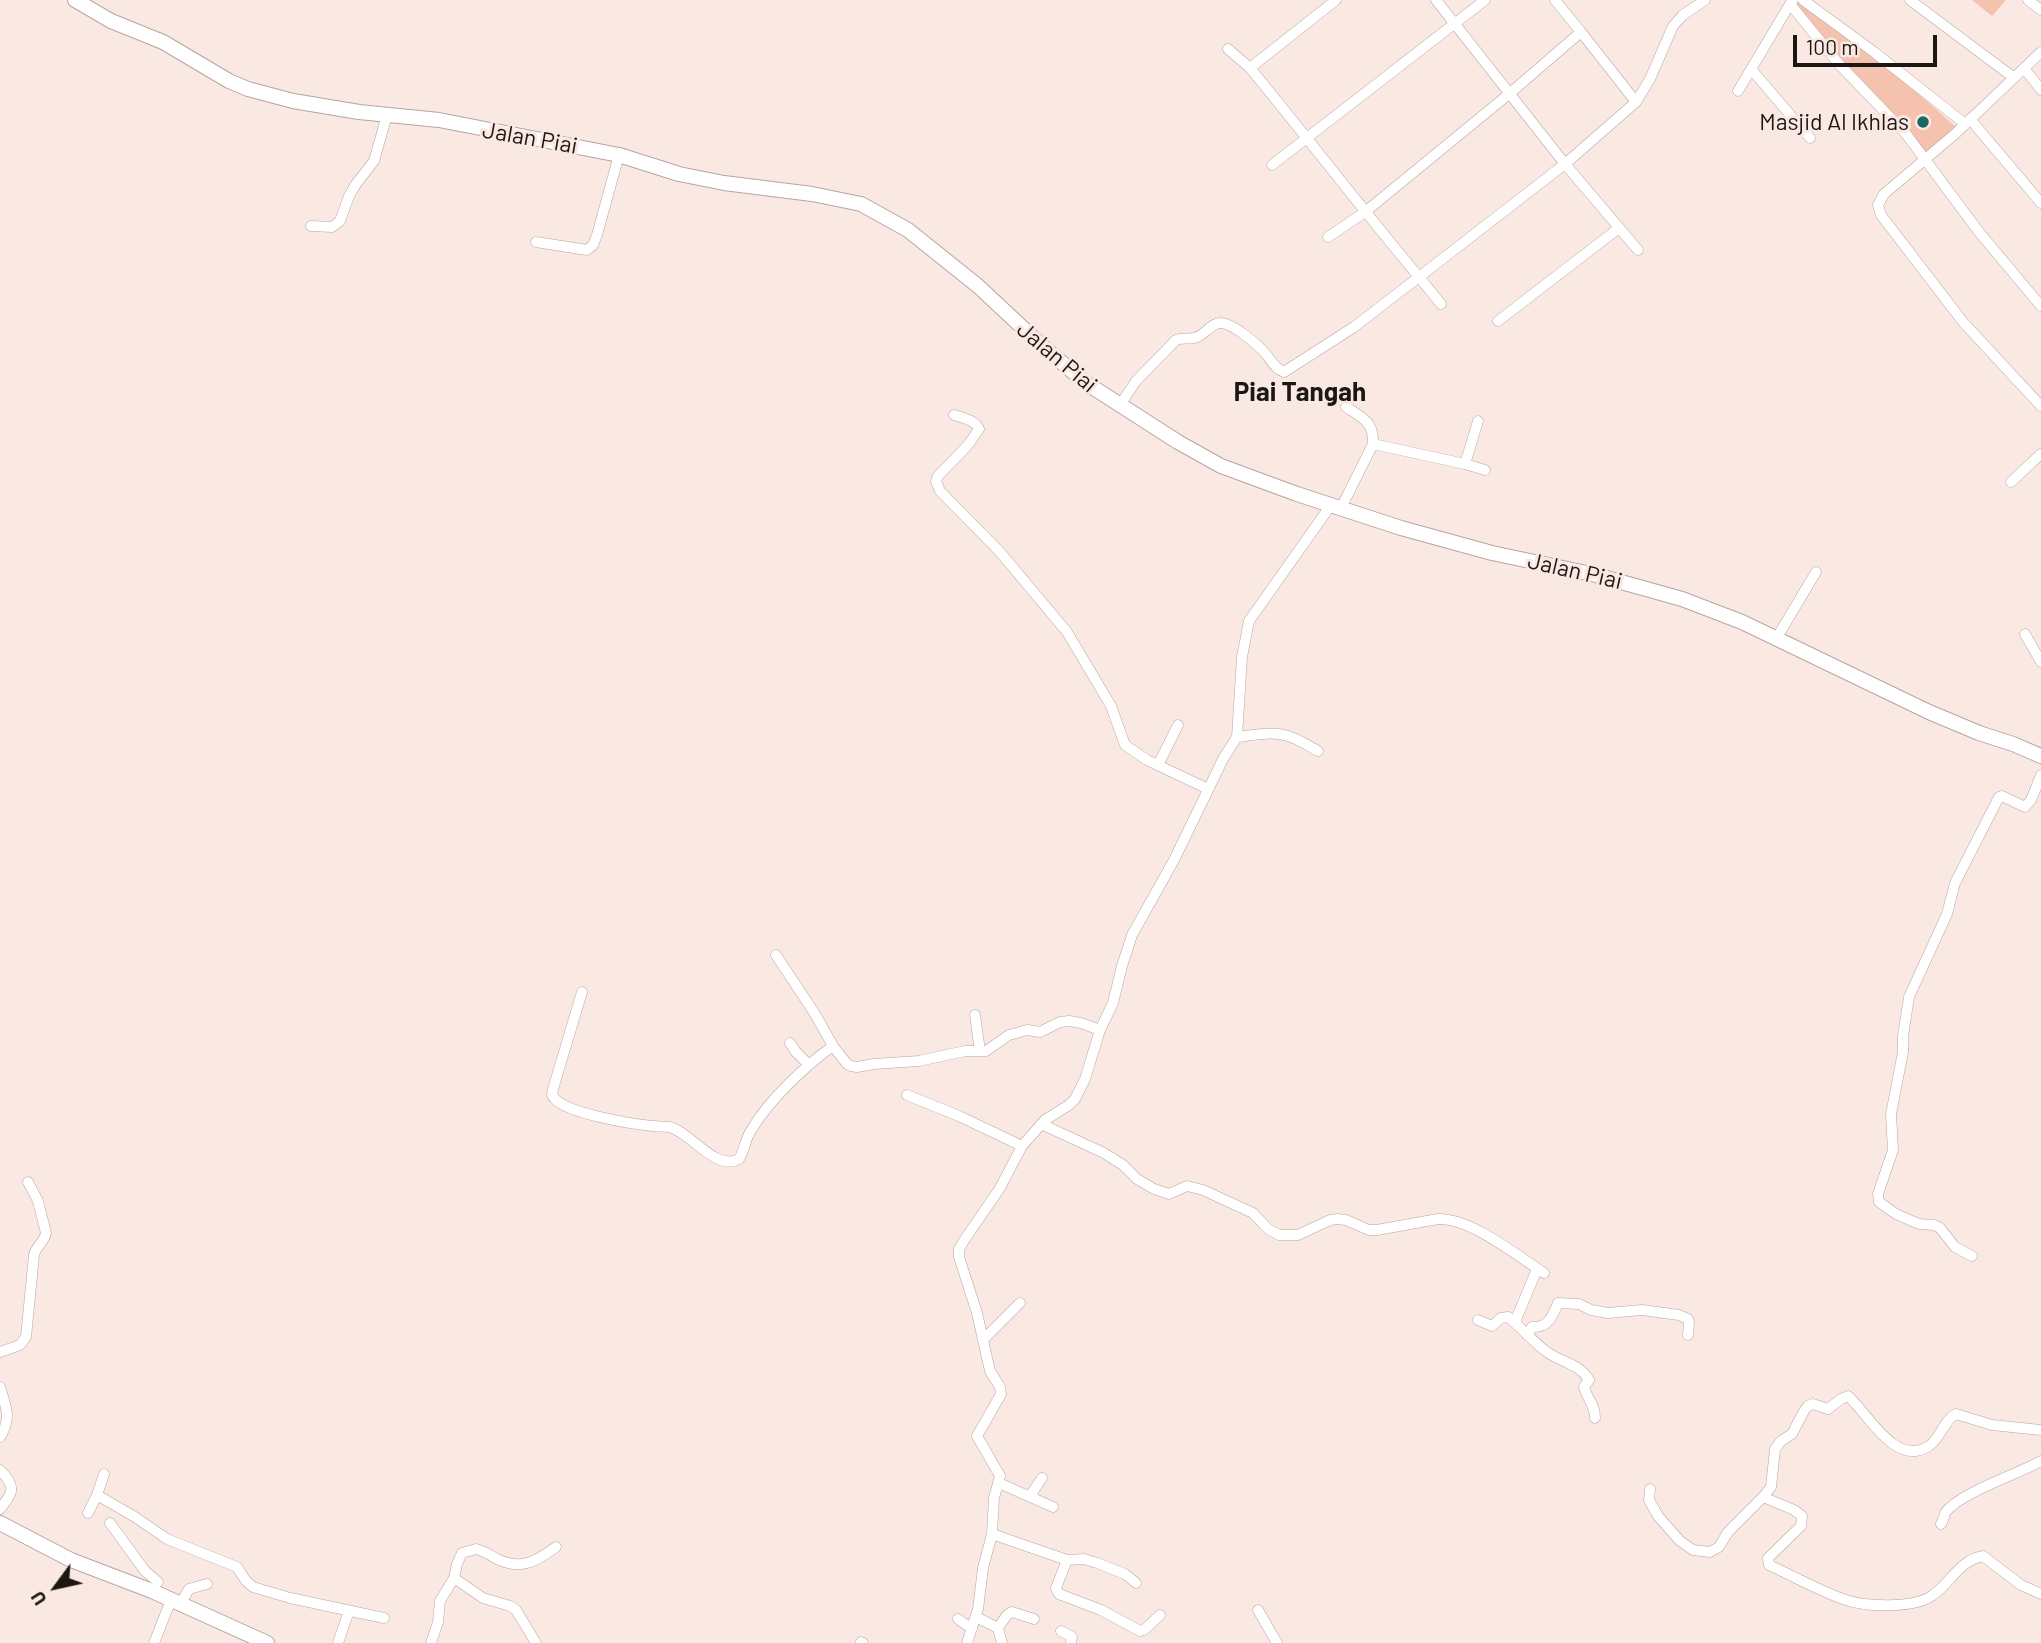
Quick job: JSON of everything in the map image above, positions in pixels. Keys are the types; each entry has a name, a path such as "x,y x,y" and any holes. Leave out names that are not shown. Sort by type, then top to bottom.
{"street":[{"name":"Jalan Piai","path":"75,0 111,21 163,42 229,81 248,89 317,106 439,120 619,155 679,174 724,183 861,204 908,230 978,286 1068,369 1178,442 1221,466 1379,522 1682,598 1742,622 1929,712 2041,756"},
{"path":"1250,68 1336,0"},
{"path":"1436,0 1565,164 1638,250"},
{"path":"1272,165 1485,0"},
{"path":"1555,0 1636,102"},
{"path":"1120,405 1153,361 1178,339 1196,338 1217,323 1225,324 1246,336 1284,372 1354,327 1565,164 1636,102 1650,79 1673,26 1704,0"},
{"path":"1803,0 1967,121 2041,203"},
{"path":"1910,0 2013,77"},
{"path":"2028,0 2041,10"},
{"path":"1738,91 1792,2 1838,63 1906,134 1979,232 2041,306"},
{"path":"1328,237 1365,212 1581,32"},
{"path":"1228,48 1250,68 1441,304"},
{"path":"2041,52 1955,134 1884,194 1880,199 1879,210 1962,322 2041,406"},
{"path":"2024,68 2041,90"},
{"path":"1751,69 1810,138"},
{"path":"311,226 332,227 340,221 349,196 374,161 387,115"},
{"path":"536,242 587,250 591,247 597,235 619,155"},
{"path":"1498,321 1619,228"},
{"path":"967,1643 976,1617 1000,1476 977,1436 1001,1394 1000,1387 990,1371 984,1339 959,1257 960,1249 1000,1188 1022,1146 1041,1124 1075,1099 1100,1030 1113,1003 1132,935 1237,737 1242,657 1249,621 1336,507 1373,444 1370,425 1346,407"},
{"path":"954,415 976,425 978,432 938,476 936,481 940,491 1000,552 1058,620 1111,706 1125,745 1158,765 1208,789"},
{"path":"1465,464 1478,421"},
{"path":"1373,444 1485,470"},
{"path":"2011,482 2041,454"},
{"path":"1776,639 1816,572"},
{"path":"2025,634 2041,662"},
{"path":"1158,765 1178,725"},
{"path":"1237,737 1290,736 1318,751"},
{"path":"1972,1256 1955,1247 1940,1228 1919,1224 1896,1214 1879,1202 1878,1194 1893,1150 1891,1114 1903,1052 1909,997 1947,914 1955,883 1999,797 2025,807 2031,800 2041,775"},
{"path":"776,955 816,1014 833,1046 847,1064 857,1067 919,1061 965,1051 986,1051 1009,1035 1027,1030 1040,1032 1069,1021 1100,1030"},
{"path":"582,992 553,1089 557,1101 573,1109 614,1121 674,1128 722,1160 731,1162 739,1159 746,1138 757,1120 809,1065 833,1046"},
{"path":"975,1015 980,1051"},
{"path":"790,1043 809,1065"},
{"path":"907,1095 1022,1146"},
{"path":"1041,1124 1104,1153 1154,1189 1169,1194 1187,1186 1203,1190 1253,1213 1268,1229 1279,1235 1298,1236 1337,1219 1369,1230 1438,1219 1459,1222 1478,1230 1541,1271 1515,1322"},
{"path":"0,1352 20,1345 26,1338 34,1255 36,1248 46,1237 38,1201 28,1182"},
{"path":"984,1339 1020,1303"},
{"path":"1527,1335 1532,1327 1540,1328 1551,1320 1558,1303 1579,1304 1591,1310 1608,1313 1642,1310 1679,1315 1688,1319 1688,1335"},
{"path":"1478,1320 1492,1326 1501,1318 1508,1317 1545,1351 1584,1371 1589,1380 1584,1387 1595,1408 1595,1418"},
{"path":"0,1387 8,1423 0,1437"},
{"path":"1650,1489 1649,1500 1658,1516 1680,1541 1693,1550 1710,1552 1719,1547 1728,1532 1771,1487 1777,1444 1791,1434 1804,1411 1813,1404 1828,1409 1848,1396 1885,1438 1898,1447 1912,1451 1926,1448 1936,1440 1951,1417 1956,1414 2006,1428 2041,1430"},
{"path":"1941,1524 1952,1507 1970,1495 2041,1461"},
{"path":"0,1470 9,1480 12,1490 0,1508"},
{"path":"88,1513 104,1474"},
{"path":"1030,1496 1042,1478"},
{"path":"999,1483 1053,1507"},
{"path":"97,1495 167,1539 237,1567 253,1587 290,1598 384,1618"},
{"path":"1763,1497 1794,1510 1802,1516 1803,1521 1768,1559 1769,1565 1845,1600 1874,1605 1906,1604 1932,1597 1970,1559 1983,1556 2021,1585 2041,1594"},
{"path":"0,1523 71,1560 158,1582"},
{"path":"110,1523 145,1571 176,1602 267,1643"},
{"path":"992,1534 1067,1560 1089,1560 1125,1574 1136,1583"},
{"path":"431,1643 438,1622 440,1601 454,1578 462,1553 481,1550 506,1562 522,1564 537,1560 556,1547"},
{"path":"1067,1560 1056,1588 1059,1594 1140,1631 1160,1615"},
{"path":"454,1578 483,1598 516,1609 536,1643"},
{"path":"154,1643 176,1602 189,1588 207,1584"},
{"path":"1258,1610 1277,1643"},
{"path":"338,1643 349,1611"},
{"path":"998,1628 1012,1612 1034,1619"},
{"path":"976,1617 998,1628 1002,1643"},
{"path":"958,1619 972,1629"},
{"path":"1061,1631 1072,1637 1071,1643"}],"shaded area":[{"path":"1796,0 1812,0 1956,127 1928,155 1840,61 1794,5"},
{"path":"1972,0 2006,0 1992,16"}],"place":[{"name":"Masjid Al Ikhlas","path":"1923,122"}],"district":[{"name":"Piai Tangah","path":"1300,392"}]}
